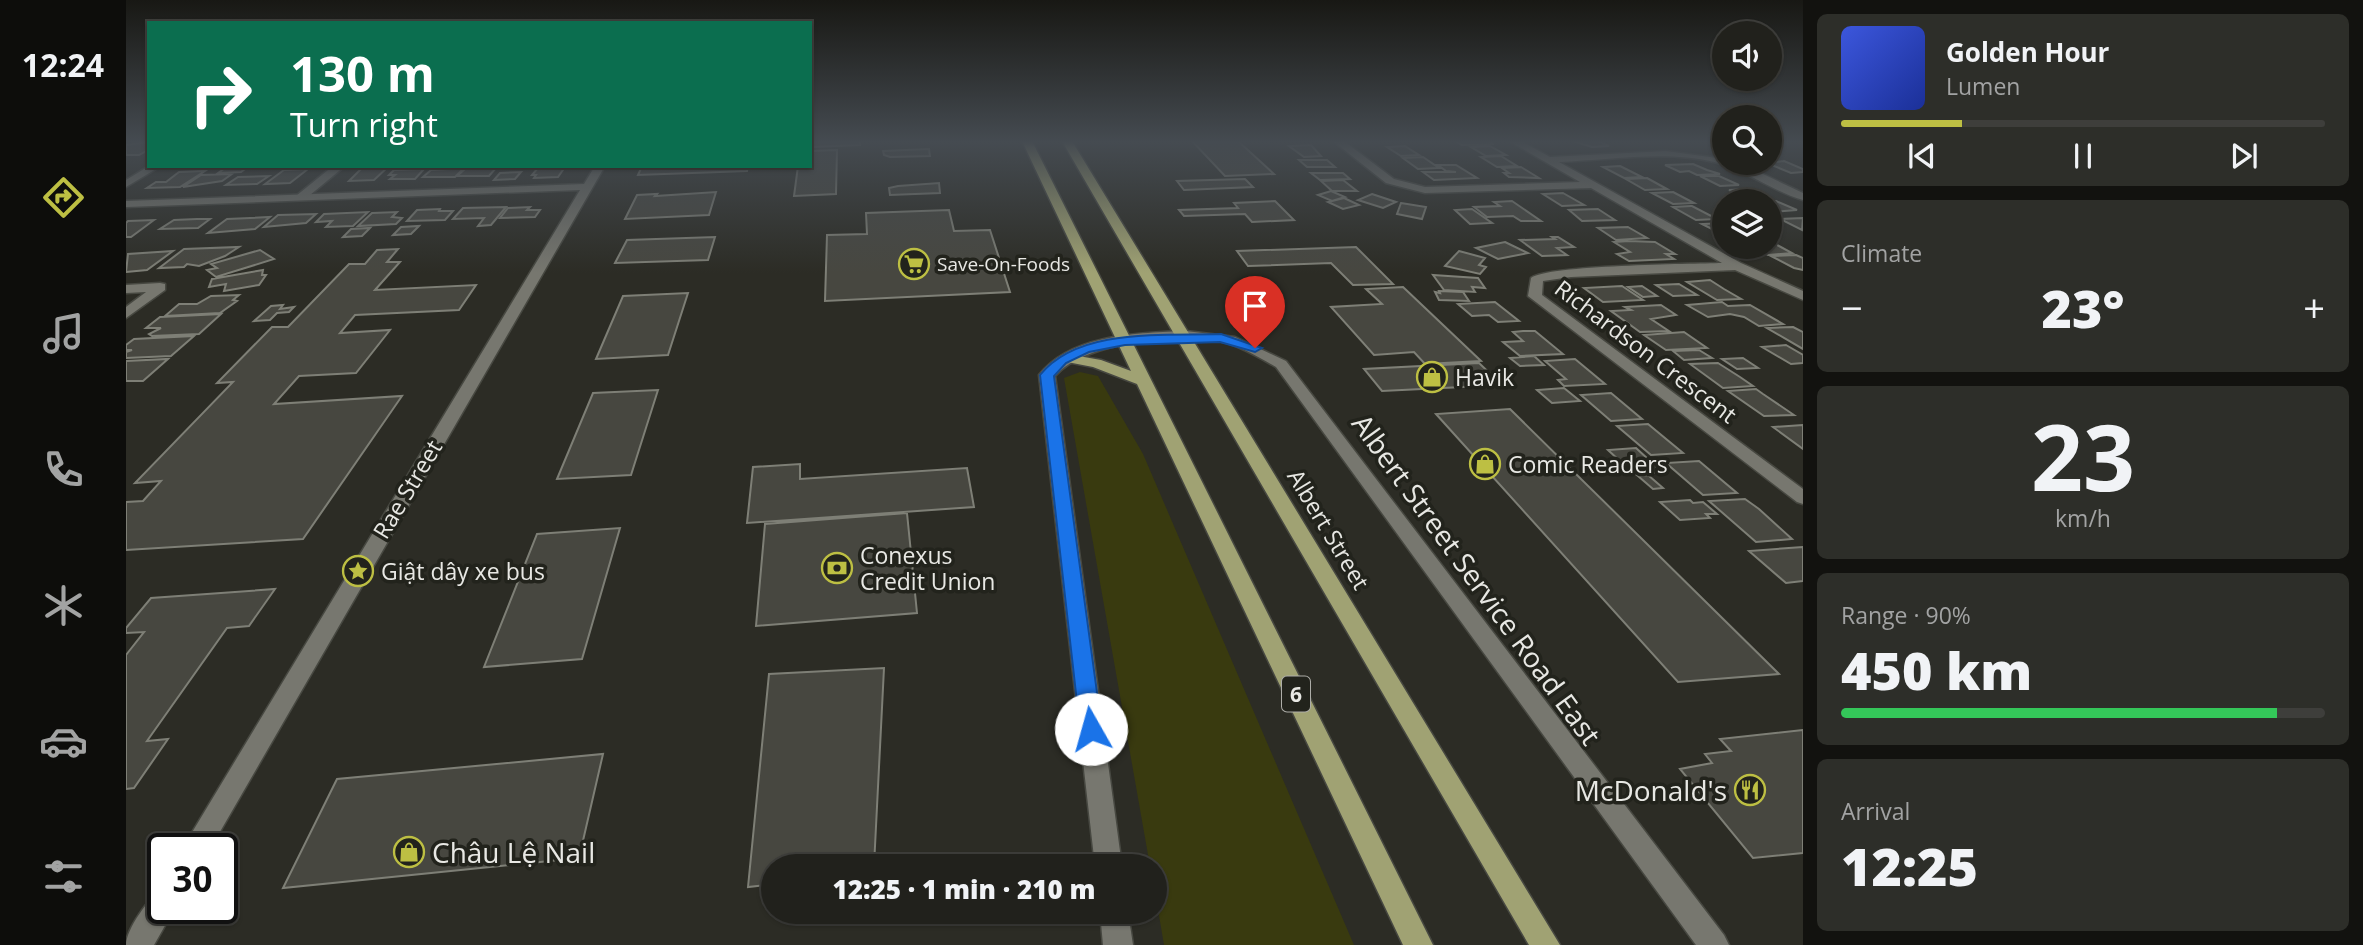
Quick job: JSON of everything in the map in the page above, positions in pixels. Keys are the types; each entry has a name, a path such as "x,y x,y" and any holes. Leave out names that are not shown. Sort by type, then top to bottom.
{"main road":[{"name":"6","path":"1049,185 1418,945"},
{"name":"Albert Street","path":"1093,185 1545,945"},
{"path":"1067,358 1106,366 1144,381"}],"street":[{"path":"300,198 316,185"},
{"path":"1406,185 1425,190 1589,185"},
{"path":"1592,185 1737,266 1803,296"},
{"path":"1777,185 1803,197"},
{"path":"126,204 588,187"},
{"name":"Rae Street","path":"204,833 588,187"},
{"name":"Richardson Crescent","path":"1737,266 1571,273 1537,278 1535,296 1803,498"},
{"path":"126,289 160,288 126,314"},
{"name":"Albert Street Service Road East","path":"1067,358 1085,349 1125,341 1184,337 1221,338 1255,348 1281,364 1714,945"},
{"path":"1067,358 1047,375 1107,854"},
{"path":"138,945 151,924"},
{"path":"1115,924 1118,945"}],"shaded area":[{"path":"1080,372 1098,376 1143,454 1354,945 1164,945 1160,924 1167,924 1167,854 1148,854 1064,378"}],"building":[{"path":"151,185 183,185 180,187 147,188"},
{"path":"795,185 836,185 836,194 794,196"},
{"path":"939,185 940,193 890,195 889,188"},
{"path":"1180,185 1253,187 1184,190"},
{"path":"1326,185 1349,185 1357,191 1332,191"},
{"path":"1637,185 1660,185 1667,189 1645,190"},
{"path":"1331,191 1345,197 1332,201 1318,195"},
{"path":"716,192 709,215 625,219 637,195"},
{"path":"1673,192 1694,203 1673,204 1652,193"},
{"path":"1563,193 1584,205 1562,206 1543,194"},
{"path":"1372,194 1396,202 1383,208 1358,200"},
{"path":"1344,198 1359,205 1343,209 1328,202"},
{"path":"1275,201 1294,220 1252,222 1245,214 1184,216 1179,210 1238,208 1234,203"},
{"path":"1512,201 1541,221 1521,221 1513,216 1487,217 1474,207 1500,206 1494,202"},
{"path":"1401,203 1426,207 1422,219 1397,214"},
{"path":"1782,204 1797,210 1782,211"},
{"path":"1691,206 1712,216 1712,219 1696,220 1673,207"},
{"path":"506,207 491,225 478,226 484,218 453,219 463,208"},
{"path":"530,207 527,210 540,210 535,217 500,218 508,208"},
{"path":"440,209 439,211 453,211 445,220 407,221 417,210"},
{"path":"1472,209 1492,223 1470,224 1455,210"},
{"path":"1598,209 1615,220 1582,221 1569,210"},
{"name":"Save-On-Foods","path":"949,210 954,231 990,230 1010,292 825,301 827,235 867,234 866,213"},
{"path":"368,212 353,226 326,227 332,221 316,222 324,214"},
{"path":"397,212 392,217 402,218 396,224 358,226 372,213"},
{"path":"316,214 306,223 264,227 278,215"},
{"path":"270,217 255,229 208,233 227,219"},
{"path":"1803,218 1802,230 1782,220"},
{"path":"210,219 198,228 160,229 174,220"},
{"path":"154,220 131,237 126,237 128,221"},
{"path":"419,226 411,234 393,235 401,227"},
{"path":"1628,227 1647,238 1616,240 1598,228"},
{"path":"370,228 362,236 343,237 351,229"},
{"path":"715,237 708,260 615,263 627,240"},
{"path":"1552,237 1558,237 1574,247 1557,248 1567,255 1542,256 1520,240 1555,239"},
{"path":"1505,242 1528,253 1498,259 1476,248"},
{"path":"1614,242 1655,242 1675,254 1666,254 1674,259 1629,261 1617,254 1630,252"},
{"path":"239,247 225,256 199,266 187,264 184,267 159,268 184,249"},
{"path":"1356,247 1393,284 1353,285 1331,263 1248,266 1237,251"},
{"path":"398,249 387,262 400,262 375,290 476,285 459,310 355,315 340,333 390,330 356,373 299,376 274,404 402,396 303,539 126,550 126,502 143,501 161,481 135,483 233,382 217,383 272,327 288,327 349,264 365,264 377,250"},
{"path":"260,250 274,259 216,277 207,270 217,268 211,264"},
{"path":"173,251 147,270 126,272 128,254"},
{"path":"1459,251 1485,258 1479,265 1486,267 1480,274 1445,266"},
{"path":"1796,255 1803,258 1803,270 1777,259 1782,259 1782,256"},
{"path":"263,270 262,275 266,275 259,285 224,291 226,284 209,287 212,279"},
{"path":"1433,275 1478,278 1485,288 1472,287 1475,292 1444,290"},
{"path":"1710,280 1741,299 1717,300 1687,282"},
{"path":"1679,284 1697,295 1673,296 1656,285"},
{"path":"1622,286 1643,300 1603,302 1584,288"},
{"path":"1642,286 1657,296 1643,297 1628,287"},
{"path":"1403,287 1481,361 1425,364 1414,352 1374,355 1331,307 1382,304 1366,289"},
{"path":"1439,291 1463,292 1469,301 1439,300 1435,292 1440,293"},
{"path":"688,293 668,355 596,359 623,296"},
{"path":"239,295 233,300 237,301 220,313 165,316 179,304 197,304 211,296"},
{"path":"1495,302 1519,321 1498,322 1489,315 1472,316 1458,304"},
{"path":"1722,302 1728,306 1750,305 1783,324 1759,326 1744,317 1730,314 1708,317 1687,305"},
{"path":"283,305 280,309 294,307 289,312 277,313 270,320 254,321 271,306"},
{"path":"1661,305 1676,315 1651,319 1669,331 1640,332 1611,311 1631,310 1625,307"},
{"path":"221,314 199,334 152,336 149,334 161,328 146,328 160,317"},
{"path":"1793,327 1803,332 1803,349 1767,328"},
{"path":"1535,331 1563,354 1520,356 1503,342 1523,341 1513,332"},
{"path":"1684,332 1707,348 1666,350 1644,335"},
{"path":"194,336 171,356 126,358 126,352 132,350 126,350 126,345 134,339"},
{"path":"1786,345 1803,355 1803,363 1791,364 1762,347"},
{"path":"1699,350 1712,358 1684,360 1673,351"},
{"path":"1534,356 1544,365 1520,366 1510,358"},
{"path":"1743,358 1758,368 1737,369 1722,359"},
{"path":"168,359 143,381 126,381 126,361"},
{"path":"1575,359 1605,384 1564,386 1558,380 1566,379 1545,361"},
{"name":"Havik","path":"1479,363 1502,385 1382,391 1364,369"},
{"path":"1718,363 1753,386 1723,388 1690,364"},
{"path":"1564,388 1580,401 1552,403 1537,390"},
{"path":"1756,389 1794,415 1764,416 1728,391"},
{"path":"658,390 631,475 557,479 593,393"},
{"path":"1611,393 1642,419 1611,421 1581,395"},
{"path":"1510,409 1779,674 1678,682 1436,414"},
{"path":"1648,424 1683,453 1651,455 1617,426"},
{"path":"1803,425 1803,449 1773,427"},
{"path":"1636,448 1649,460 1621,462 1608,450"},
{"path":"1651,459 1666,472 1626,475 1612,462"},
{"path":"1699,461 1737,493 1703,495 1666,463"},
{"path":"800,464 800,479 967,468 974,507 747,523 753,467"},
{"path":"1648,475 1663,488 1653,489 1638,476"},
{"path":"1745,499 1792,539 1756,542 1709,501"},
{"path":"1690,500 1693,503 1703,502 1717,514 1706,514 1710,518 1680,520 1660,502"},
{"name":"Conexus Credit Union","path":"907,513 917,613 756,626 765,524"},
{"path":"620,528 582,659 484,667 537,534"},
{"path":"1803,547 1803,581 1786,583 1749,551"},
{"path":"275,589 249,626 227,628 147,741 168,739 134,788 126,789 126,655 144,632 126,633 126,628 151,598"},
{"path":"884,668 875,854 761,854 761,886 748,887 769,674"},
{"name":"McDonald's","path":"1803,730 1803,853 1753,858 1680,769 1712,763 1705,754 1731,751 1720,739"},
{"path":"603,754 579,858 283,888 337,779"}],"place":[{"name":"Save-On-Foods","path":"914,264"},
{"name":"Havik","path":"1432,377"},
{"name":"Comic Readers","path":"1485,464"},
{"name":"Conexus Credit Union","path":"837,568"},
{"name":"Giật dây xe bus","path":"358,571"},
{"name":"McDonald's","path":"1750,790"},
{"name":"Châu Lệ Nail","path":"409,852"}],"route":[{"path":"1091,729 1047,375 1061,360 1085,349 1125,341 1184,337 1221,338 1255,348"}]}
